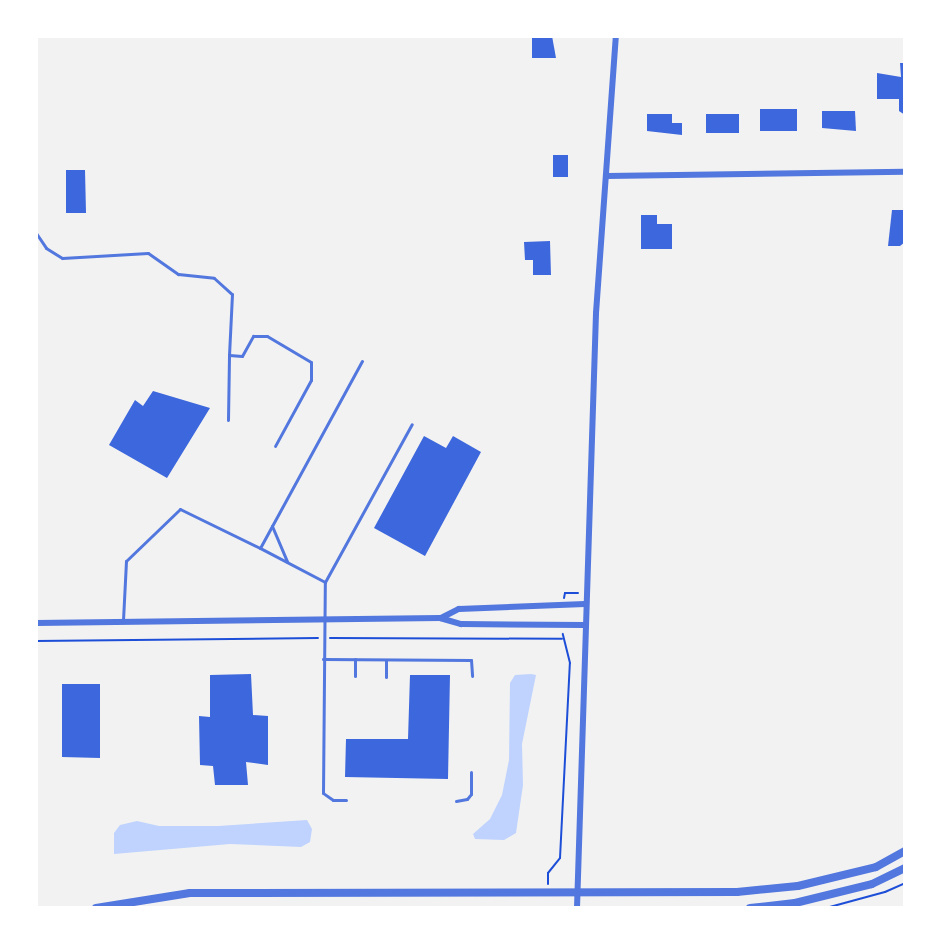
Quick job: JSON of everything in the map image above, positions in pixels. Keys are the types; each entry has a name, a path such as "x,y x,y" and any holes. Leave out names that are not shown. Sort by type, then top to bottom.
{"street":[{"path":"577,908 584,625 596,314 616,36"},
{"path":"607,176 905,172"},
{"path":"440,618 459,609 585,604"},
{"path":"36,623 440,618 461,624 584,625"},
{"path":"96,908 190,893 737,892 798,886 876,867 905,851"},
{"path":"750,908 795,903 872,884 905,868"}],"lane":[{"path":"36,233 46,248 62,258 148,253 177,274 214,278 232,294 228,420"},
{"path":"229,355 242,356 253,336 267,336 311,362 312,380 274,446"},
{"path":"260,548 362,362"},
{"path":"346,800 333,800 323,793 325,582 412,424"},
{"path":"123,622 126,561 180,509 325,582"},
{"path":"272,526 286,562"},
{"path":"323,659 471,660 472,675"},
{"path":"355,659 355,676"},
{"path":"386,660 386,677"},
{"path":"456,801 467,799 471,794 471,772"}],"path":[{"path":"36,641 323,638 564,640 570,663 560,858 548,873 549,891"},
{"path":"826,908 885,892 905,883"}],"water":[{"path":"515,675 536,675 522,744 523,785 516,833 504,840 475,839 473,834 490,819 502,795 509,760 510,683"},
{"path":"307,820 312,829 310,842 301,847 230,844 114,854 114,833 120,825 137,821 159,826 218,826"}],"building":[{"path":"532,36 552,36 556,58 532,58"},
{"path":"900,63 905,63 905,115 899,111 899,99 877,99 877,73 901,77"},
{"path":"760,109 797,109 797,131 760,131"},
{"path":"822,111 855,111 856,131 822,128"},
{"path":"647,114 672,114 672,123 682,123 682,135 647,131"},
{"path":"706,114 739,114 739,133 706,133"},
{"path":"553,155 568,155 568,177 553,177"},
{"path":"66,170 85,170 86,213 66,213"},
{"path":"892,210 905,210 905,242 900,246 888,246"},
{"path":"641,215 657,215 657,224 672,224 672,249 641,249"},
{"path":"550,241 551,275 533,275 533,260 525,260 524,242"},
{"path":"153,391 210,408 167,478 109,445 135,400 143,406"},
{"path":"424,436 446,448 453,436 481,452 425,556 374,528"},
{"path":"251,674 253,715 268,716 268,765 246,762 248,785 215,785 213,766 200,765 199,716 210,717 210,675"},
{"path":"410,675 450,675 448,779 345,777 346,739 408,739"},
{"path":"62,684 100,684 100,758 62,757"}]}
